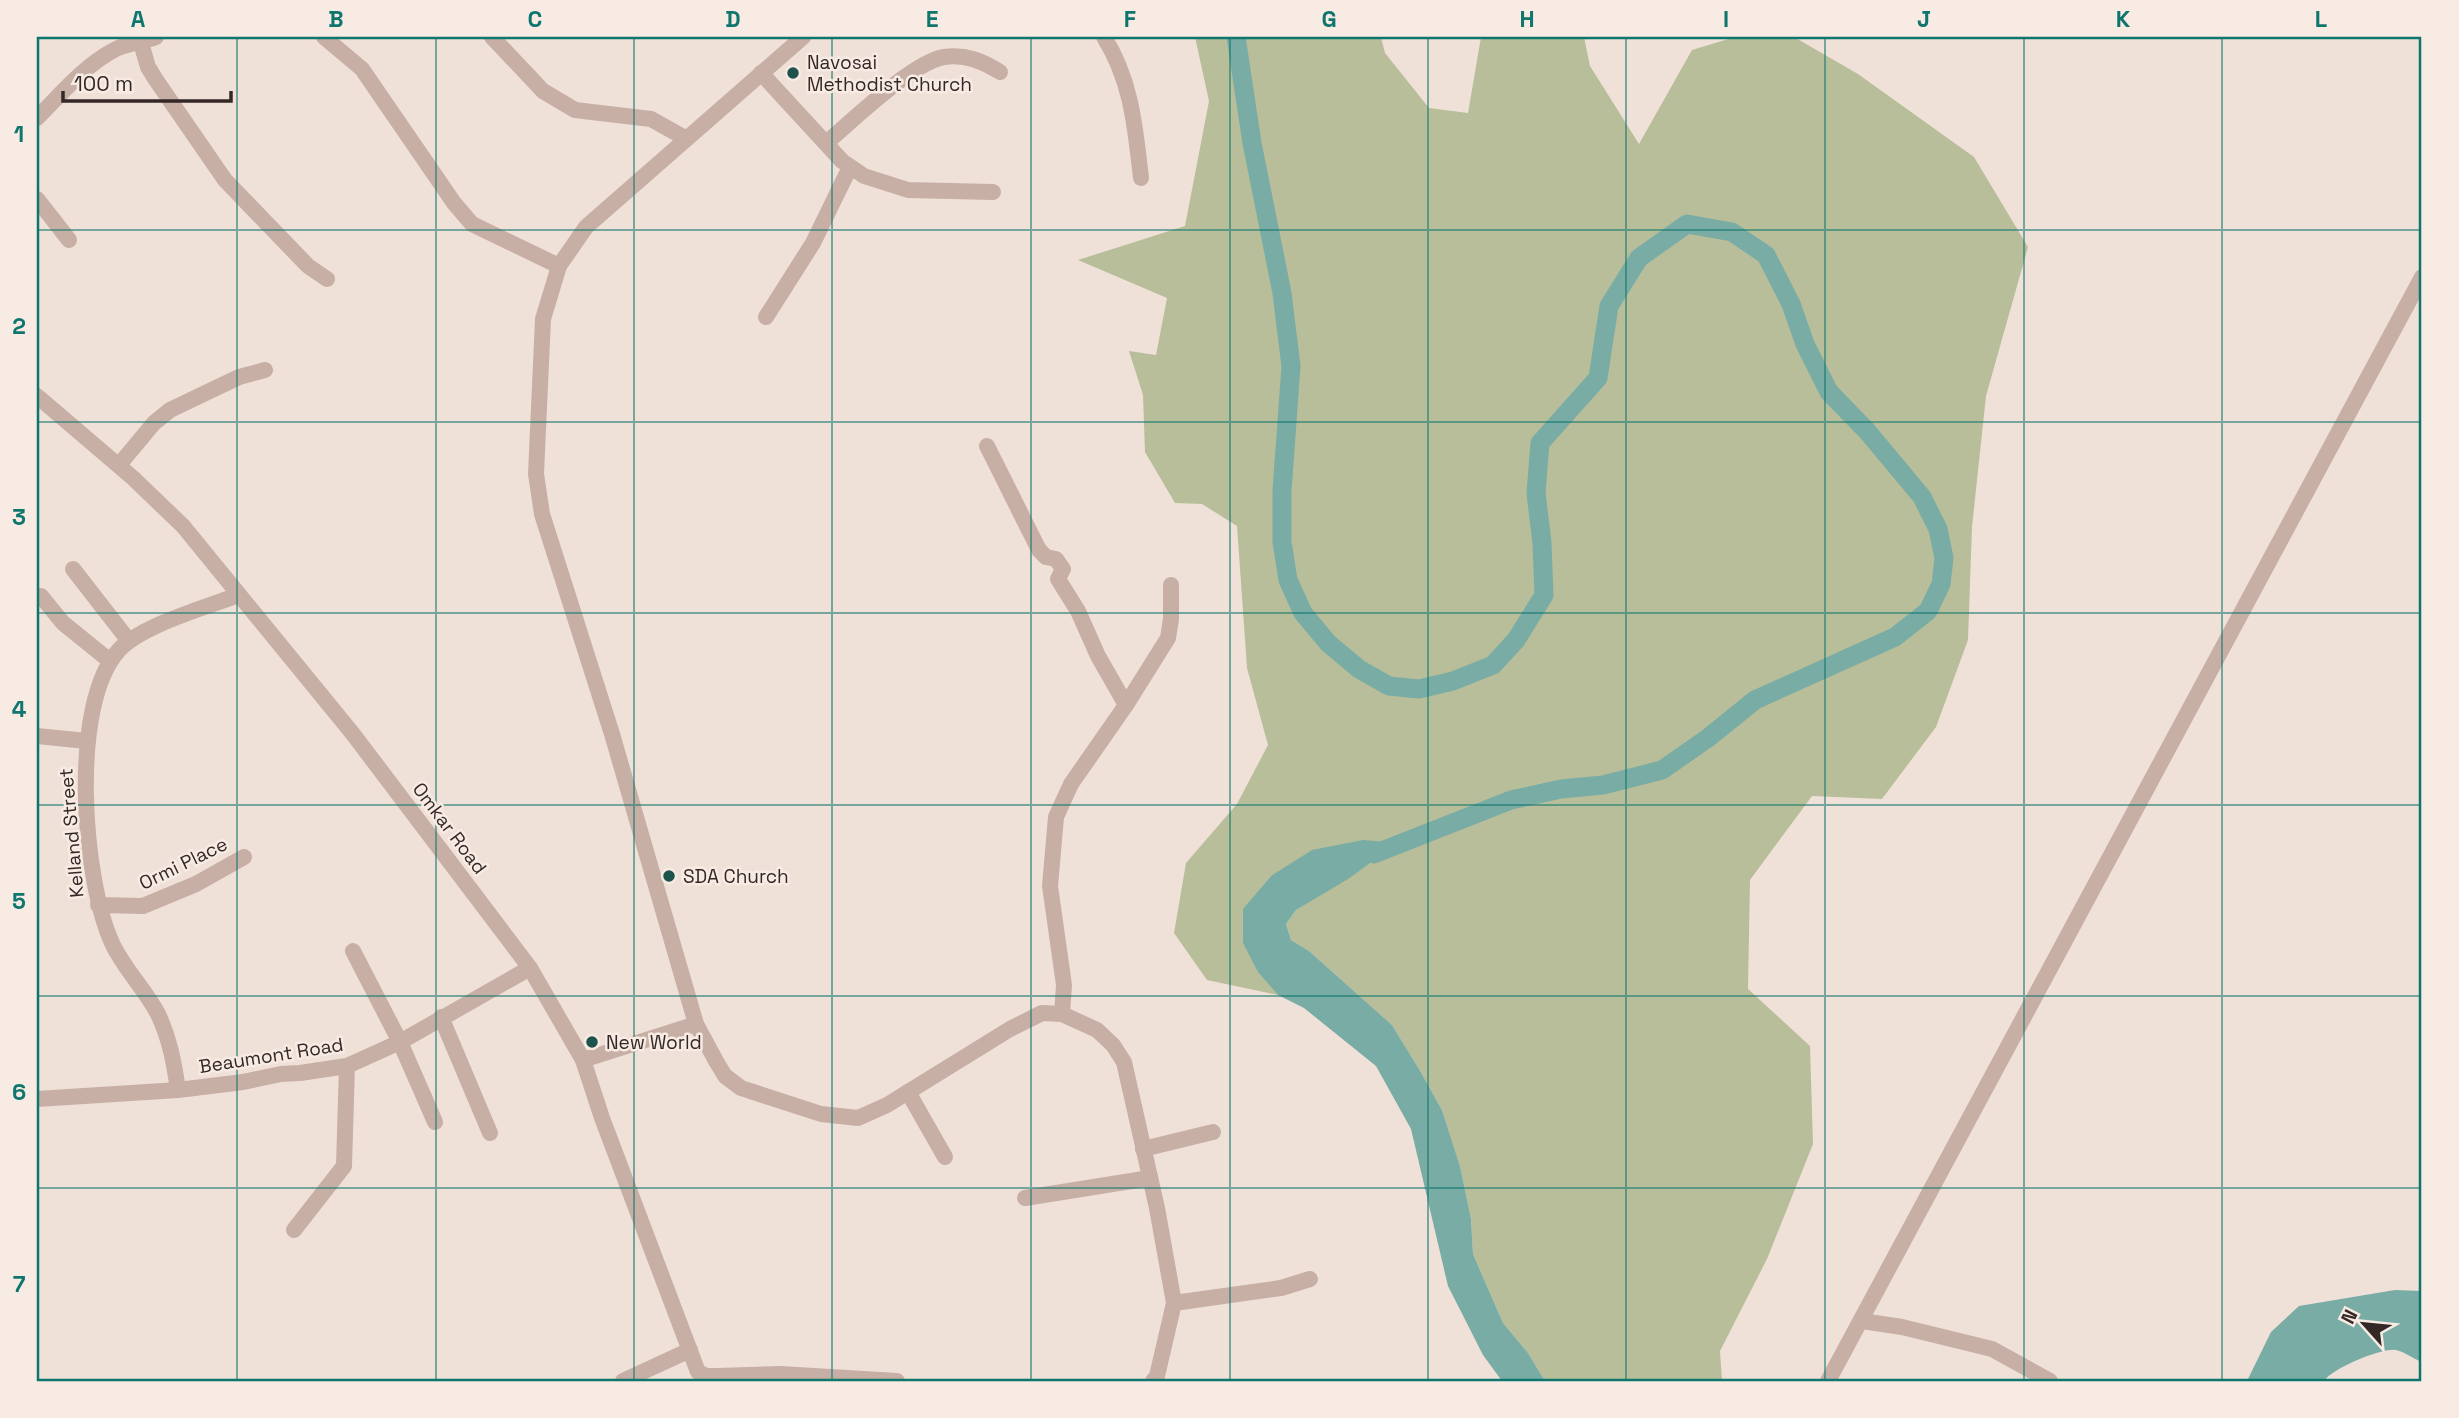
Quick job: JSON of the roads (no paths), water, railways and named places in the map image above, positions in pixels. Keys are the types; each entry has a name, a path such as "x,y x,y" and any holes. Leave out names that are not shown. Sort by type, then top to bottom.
{"street":[{"path":"324,37 362,69 454,203 472,224 559,266"},
{"path":"492,37 543,91 575,110 652,119 685,138"},
{"path":"803,37 586,227 559,266 543,319 536,474 542,513 611,734 696,1024 725,1076 741,1088 781,1103 821,1114 858,1118 887,1105 1010,1029 1042,1013 1062,1014 1097,1030 1113,1045 1124,1062 1157,1208 1174,1303 1157,1376 1153,1381"},
{"path":"1104,37 1121,68 1131,101 1141,178"},
{"path":"37,118 85,69 116,48 148,40 148,67 225,180 308,267 327,279"},
{"path":"826,143 916,70 942,57 980,60 1000,72"},
{"path":"761,73 826,143 850,167 864,176 908,190 993,192"},
{"path":"766,317 813,243 850,167"},
{"path":"37,199 69,240"},
{"path":"1828,1381 2422,277"},
{"path":"119,465 148,430 170,410 239,377 265,370"},
{"name":"Omkar Road","path":"37,396 119,465 183,526 353,734 530,968 583,1060 698,1372 706,1376 781,1374 897,1381"},
{"path":"987,446 1039,551 1060,563 1062,569 1058,579 1078,611 1098,656 1126,705"},
{"path":"73,569 129,641"},
{"path":"1062,1014 1064,985 1050,886 1056,817 1071,784 1168,638 1171,585"},
{"name":"Kelland Street","path":"178,1090 173,1050 157,1012 131,976 112,942 98,905 85,797 87,741 94,701 110,661 129,641 160,625 238,595"},
{"path":"41,596 63,623 110,661"},
{"path":"37,736 87,741"},
{"name":"Ormi Place","path":"98,905 143,906 196,884 244,857"},
{"path":"352,951 400,1042 435,1122"},
{"name":"Beaumont Road","path":"37,1099 178,1090 347,1066 400,1042 530,968"},
{"path":"441,1017 490,1133"},
{"path":"583,1060 696,1024"},
{"path":"294,1230 344,1166 347,1066"},
{"path":"908,1092 945,1157"},
{"path":"1143,1149 1213,1132"},
{"path":"1025,1198 1150,1178"},
{"path":"1174,1303 1281,1288 1310,1279"},
{"path":"1862,1321 1902,1327 1992,1349 2050,1381"},
{"path":"624,1381 690,1350"}],"water":[{"path":"1363,840 1398,843 1348,879 1296,910 1286,924 1291,940 1309,951 1392,1025 1419,1069 1442,1110 1460,1166 1471,1219 1473,1254 1503,1323 1528,1353 1545,1381 1502,1381 1483,1355 1448,1286 1411,1129 1376,1066 1304,1008 1278,995 1258,972 1243,943 1243,909 1271,876 1312,850"},
{"path":"2395,1290 2422,1291 2422,1362 2399,1351 2389,1350 2346,1365 2324,1381 2247,1381 2271,1332 2299,1306"}],"waterway":[{"path":"1236,37 1252,143 1282,293 1291,366 1282,491 1282,542 1288,580 1303,613 1328,643 1359,669 1389,686 1419,689 1453,681 1493,665 1516,640 1544,595 1536,493 1540,443 1598,378 1609,306 1639,258 1687,224 1732,232 1766,255 1791,304 1805,344 1829,392 1867,431 1922,497 1938,529 1944,558 1941,584 1928,611 1895,637 1755,700 1662,770 1603,785 1561,789 1511,800 1374,854"}],"place":[{"name":"Navosai Methodist Church","path":"793,73"},
{"name":"SDA Church","path":"669,876"},
{"name":"New World","path":"592,1042"}]}
